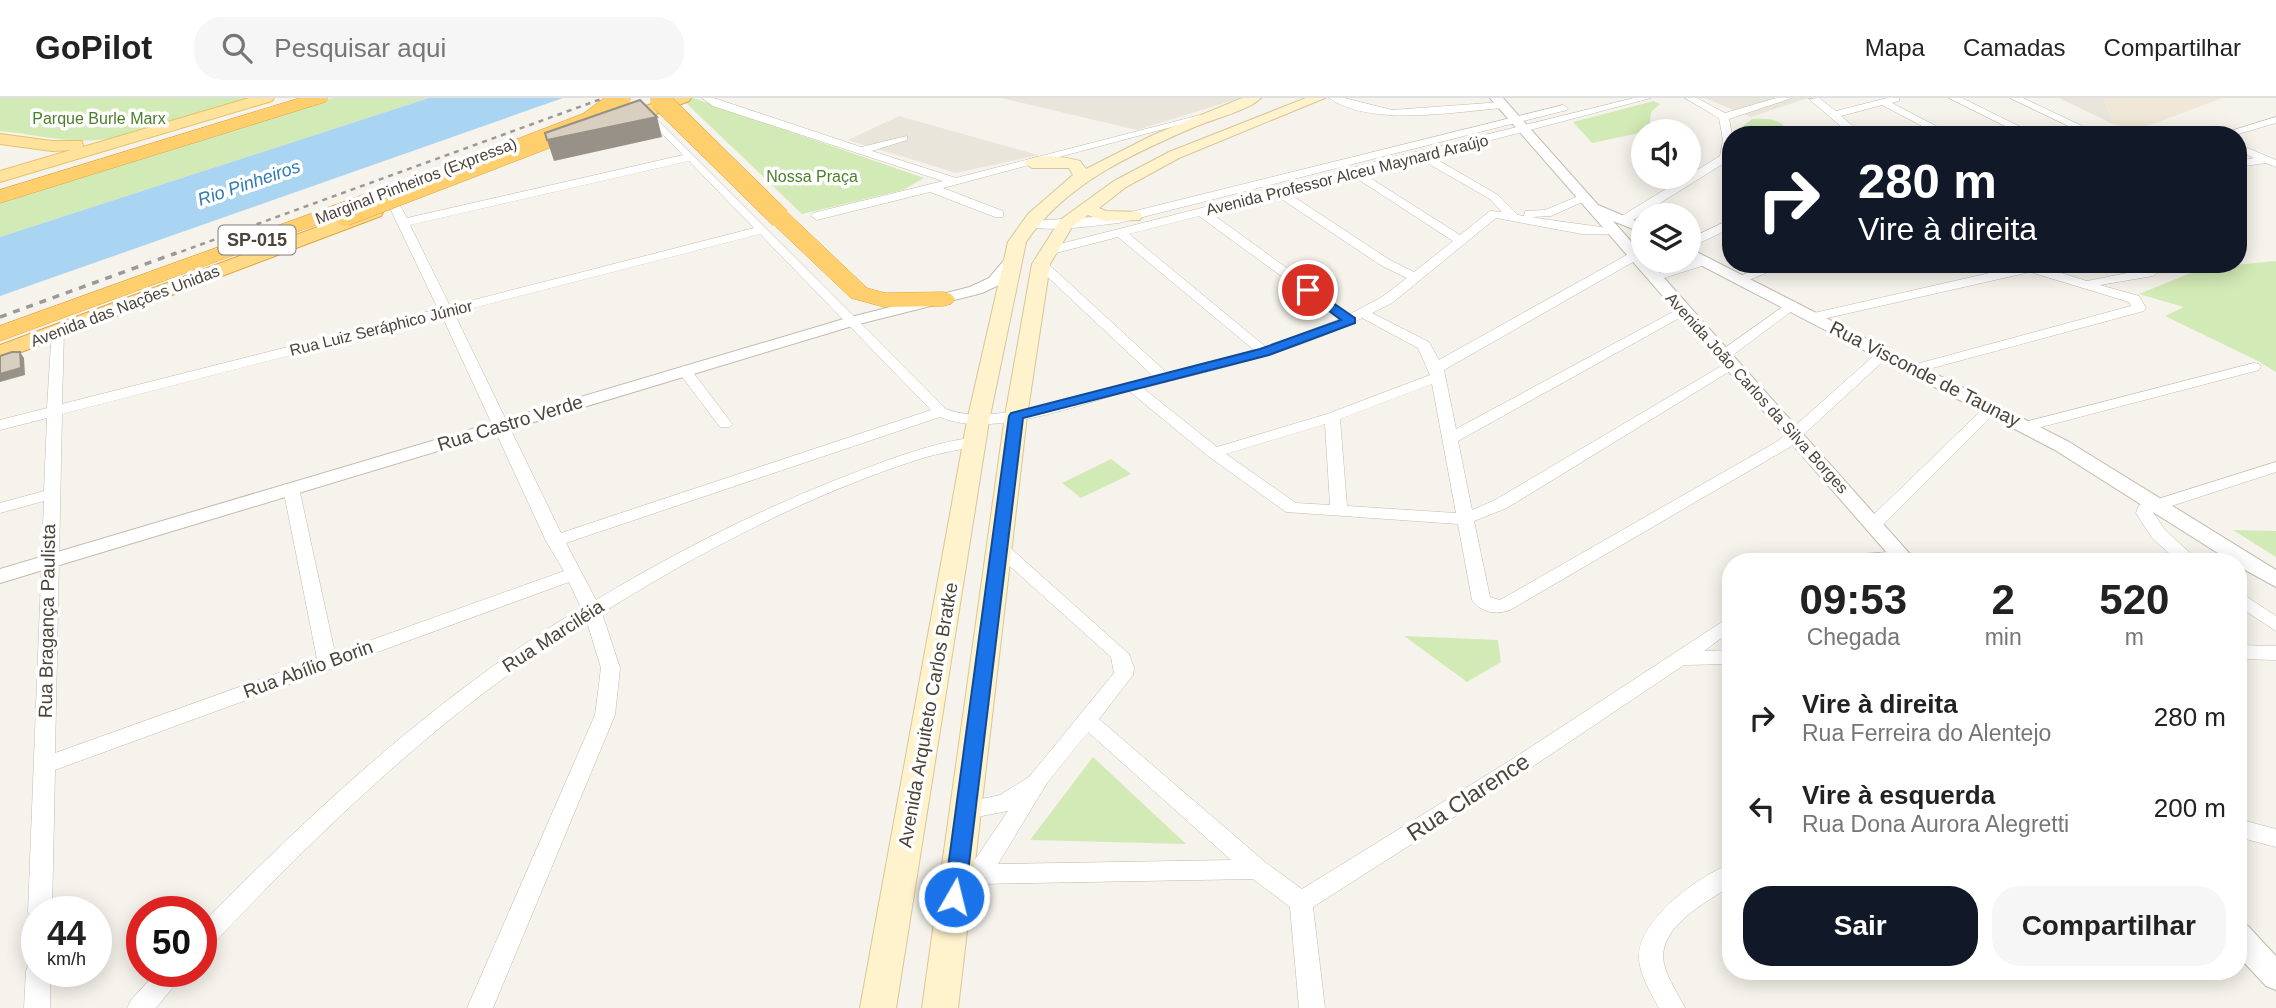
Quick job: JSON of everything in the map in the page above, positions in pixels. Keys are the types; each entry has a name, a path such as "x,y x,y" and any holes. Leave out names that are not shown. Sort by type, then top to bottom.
{"highway":[{"path":"0,187 293,98"},
{"path":"0,197 319,98"},
{"path":"0,342 345,216 589,122 621,98"},
{"name":"Avenida das Nações Unidas","path":"0,353 394,204 646,102 683,98"},
{"path":"646,102 859,293 884,300 943,299"},
{"name":"Marginal Pinheiros (Expressa)","path":"0,334 646,102"}],"main road":[{"path":"0,176 266,98"},
{"path":"1027,223 1076,182 1184,126 1254,98"},
{"path":"1184,126 1272,98"},
{"path":"1244,126 1266,113 1306,98"},
{"path":"940,1008 968,874 966,810 1016,416 1044,257 1066,224 1085,208 1143,171 1210,140 1318,98"},
{"path":"1184,126 1211,133 1210,140"},
{"path":"0,139 65,146 147,134"},
{"path":"0,146 46,155 65,146"},
{"path":"0,176 22,164 27,158 25,153"},
{"path":"1032,163 1059,162 1073,158 1081,174 1076,182"},
{"path":"1085,208 1104,216 1134,216"},
{"name":"Avenida Arquiteto Carlos Bratke","path":"878,1008 976,432 1011,261 1027,223"}],"street":[{"path":"707,98 717,104 956,182"},
{"path":"1334,98 1384,113 1426,111 1499,101"},
{"path":"1416,98 1426,111"},
{"name":"Avenida Professor Alceu Maynard Araújo","path":"1027,223 1066,224 1134,216 1605,98"},
{"name":"Avenida Professor Alceu Maynard Araújo","path":"1044,257 1121,233 1646,98"},
{"path":"1682,98 1710,107 1724,117 1726,126"},
{"path":"1724,117 1787,98"},
{"path":"1834,115 1897,98"},
{"path":"1954,98 2013,126"},
{"path":"2015,98 2076,126"},
{"path":"1814,99 1847,126"},
{"name":"Avenida João Carlos da Silva Borges","path":"1499,101 1589,202 1619,225 1631,247"},
{"path":"646,102 691,157 940,412 976,432"},
{"path":"1883,102 1930,126"},
{"path":"2247,128 2276,120"},
{"path":"1073,158 1184,126"},
{"path":"860,150 903,138"},
{"path":"2247,151 2272,162"},
{"path":"1423,156 1494,197 1512,215 1547,218 1593,231 1619,225 1722,163"},
{"path":"403,223 691,157"},
{"path":"2247,163 2272,162"},
{"path":"817,216 1032,163"},
{"path":"1340,163 1461,241"},
{"path":"931,188 999,214"},
{"path":"1280,193 1386,263 1415,277"},
{"path":"1547,218 1589,202"},
{"path":"394,204 555,541 591,609 608,654 611,672 611,689 605,715 480,1008"},
{"path":"1203,212 1357,317 1424,345 1437,372 1481,600 1492,607 1504,606 1795,436 1884,354"},
{"name":"Rua Marciléia","path":"217,925 299,840 413,738 479,685 591,609 686,555 783,508 1016,416 1264,352 1357,317 1387,300 1491,215 1512,215"},
{"path":"1619,225 1631,228"},
{"path":"1701,238 1722,227"},
{"name":"Rua Luiz Seráphico Júnior","path":"0,425 761,230"},
{"path":"1121,233 1264,352"},
{"path":"1044,257 1165,379"},
{"path":"1214,453 1332,417 1437,372 1631,259"},
{"name":"Rua Visconde de Taunay","path":"1701,259 1722,270"},
{"name":"Rua Castro Verde","path":"0,576 684,370 853,321 943,299 990,284 1002,274 1011,261"},
{"path":"1654,277 1704,261"},
{"name":"Avenida João Carlos da Silva Borges","path":"1651,273 1900,553"},
{"name":"Rua Visconde de Taunay","path":"1727,273 2026,426 2090,462 2233,553"},
{"path":"1739,279 1756,273"},
{"path":"1814,317 1995,273"},
{"path":"1914,369 2139,308 2134,299 2047,273"},
{"path":"2092,282 2147,273"},
{"path":"1133,387 1214,453 1288,506 1339,512 1465,519 1501,504 1728,360 1791,305"},
{"path":"1451,438 1685,311"},
{"name":"Rua Bragança Paulista","path":"40,896 57,331"},
{"path":"2026,426 2254,367"},
{"path":"684,370 725,424"},
{"path":"1874,524 1992,408"},
{"path":"555,541 940,412"},
{"path":"1332,417 1339,512"},
{"path":"2180,553 2148,522 2145,509 2276,467"},
{"path":"291,488 327,662"},
{"path":"0,508 51,494"},
{"path":"968,874 999,845 1040,777 1123,675 1123,661 1119,654 1000,548"},
{"name":"Rua Visconde de Taunay","path":"2247,562 2276,580"},
{"name":"Rua Abílio Borin","path":"44,765 573,574"},
{"path":"2247,604 2276,625"},
{"name":"Rua Clarence","path":"1301,902 1420,828 1722,628"},
{"path":"2247,652 2276,653"},
{"path":"1681,658 1722,657"},
{"path":"1087,720 1257,869 1301,902 1312,1008"},
{"path":"966,810 1005,803 1040,777"},
{"path":"2247,830 2276,838"},
{"path":"968,874 1257,869"},
{"path":"1672,1008 1651,958 1655,936 1672,916 1722,880"},
{"path":"2247,945 2276,976"},
{"path":"37,1008 38,987"},
{"path":"140,1008 159,987"}],"shaded area":[{"path":"1001,98 1240,98 1137,130"},
{"path":"1704,98 1808,98 1751,117"},
{"path":"2059,98 2104,98 2113,124"},
{"path":"2104,98 2223,98 2147,126 2113,124"},
{"path":"899,116 1038,155 956,173 848,140"}],"green space":[{"name":"Parque Burle Marx","path":"0,98 250,98 156,129 117,138 86,141 0,131"},
{"path":"333,98 429,98 0,237 0,200"},
{"name":"Nossa Praça","path":"693,98 924,178 903,190 802,214 684,101"},
{"path":"1654,101 1660,104 1651,112 1650,119 1631,119 1631,135 1592,143 1573,122"},
{"path":"1752,119 1769,119 1784,126 1743,126"},
{"path":"2276,261 2276,372 2165,316 2184,307 2139,294 2191,273 2247,273 2247,264"},
{"path":"1111,459 1131,474 1081,498 1062,483"},
{"path":"2233,530 2276,531 2276,557"},
{"path":"1404,636 1498,640 1501,662 1467,682"},
{"path":"1093,757 1186,844 1030,840"}],"water":[{"name":"Rio Pinheiros","path":"429,98 563,98 0,296 0,237"}],"building":[{"path":"640,100 657,117 547,140 545,133"},
{"path":"20,352 21,368 0,374 0,356"}],"railway":[{"path":"172,255 604,98"},
{"path":"0,317 176,253"}],"route":[{"path":"954,897 1016,416 1264,352 1350,320 1308,290"}]}
